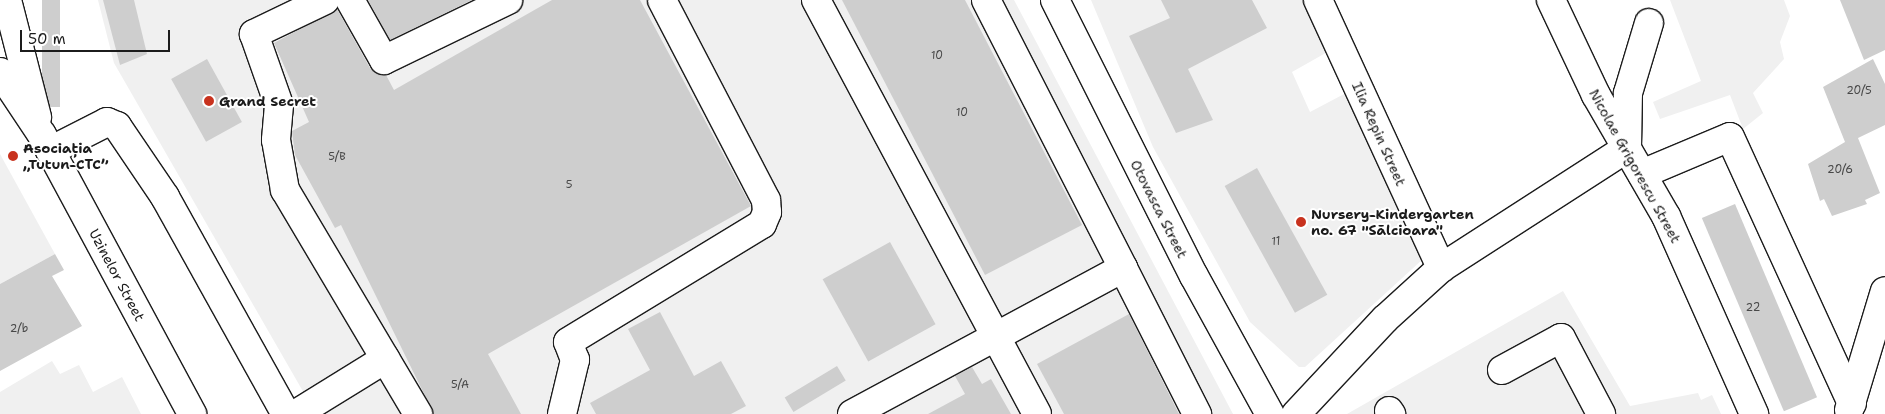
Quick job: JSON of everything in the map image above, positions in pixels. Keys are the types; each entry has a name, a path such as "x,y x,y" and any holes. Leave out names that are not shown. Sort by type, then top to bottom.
{"street":[{"name":"Uzinelor Street","path":"8,0 46,143"},
{"path":"325,0 254,34 279,105 276,140 285,190 418,414"},
{"path":"350,0 384,60 508,0"},
{"path":"562,414 576,360 568,342 762,224 767,212 766,200 662,0"},
{"path":"816,0 993,337 1037,414"},
{"path":"986,0 1197,414"},
{"name":"Otovasca Street","path":"1055,0 1194,276 1270,414"},
{"name":"Ilia Repin Street","path":"1318,0 1441,268"},
{"name":"Nicolae Grigorescu Street","path":"1551,0 1596,95 1666,216 1754,414"},
{"path":"1296,414 1385,320 1441,268 1627,148 1628,93 1649,23"},
{"name":"Uzinelor Street","path":"0,72 46,143 192,414"},
{"path":"46,143 107,122 117,126 165,197 286,414"},
{"path":"1642,174 1730,137 1850,408"},
{"path":"852,414 1123,268"},
{"path":"1850,408 1885,290"},
{"path":"1502,370 1561,338 1601,414"},
{"path":"296,414 385,359"}],"shaded area":[{"path":"98,0 1014,0 1233,414 316,414 114,63"},
{"path":"1091,0 1308,0 1331,50 1292,72 1310,112 1346,93 1423,259 1305,367 1299,367 1250,322 1153,147"},
{"path":"1670,0 1784,0 1790,16 1780,42 1784,59 1753,93 1763,113 1743,129 1730,95 1660,119 1653,102 1701,81"},
{"path":"0,154 55,254 0,284"},
{"path":"1563,291 1630,406 1698,393 1701,400 1712,395 1721,414 1347,414"},
{"path":"52,361 60,374 79,365 93,392 122,377 141,414 0,414 0,392"}],"building":[{"path":"42,0 60,0 60,107 42,107"},
{"path":"103,0 134,0 147,54 120,65"},
{"path":"368,0 472,0 390,40"},
{"path":"552,0 640,0 751,206 488,354 521,414 434,414 341,225 335,228 295,155 292,131 309,122 274,43 337,9 370,68 386,75 394,90"},
{"path":"842,0 965,0 1082,225 985,275"},
{"path":"1161,0 1252,0 1267,28 1188,69 1213,120 1176,133 1129,36 1170,18"},
{"path":"1840,0 1885,0 1885,50 1864,60"},
{"path":"207,59 242,122 206,142 171,79"},
{"path":"1873,59 1885,84 1885,125 1858,138 1880,193 1865,200 1867,204 1832,216 1824,199 1820,201 1808,164 1845,142 1823,87"},
{"path":"1257,168 1327,295 1295,313 1225,186"},
{"path":"1735,204 1817,397 1784,411 1702,218"},
{"path":"890,242 936,324 868,362 823,279"},
{"path":"55,254 64,270 52,276 82,326 0,371 0,284"},
{"path":"660,312 694,376 721,361 746,406 731,414 596,414 590,403 650,370 628,329"},
{"path":"1129,314 1179,414 1064,414 1037,364"},
{"path":"837,366 846,381 793,412 785,397"},
{"path":"972,367 982,384 991,379 1011,414 928,414 965,394 955,376"}],"place":[{"name":"Grand Secret","path":"209,101"},
{"name":"Asociația „Tutun-CTC”","path":"13,156"},
{"name":"Nursery-Kindergarten no. 67 \"Sălcioara\"","path":"1301,222"}]}
